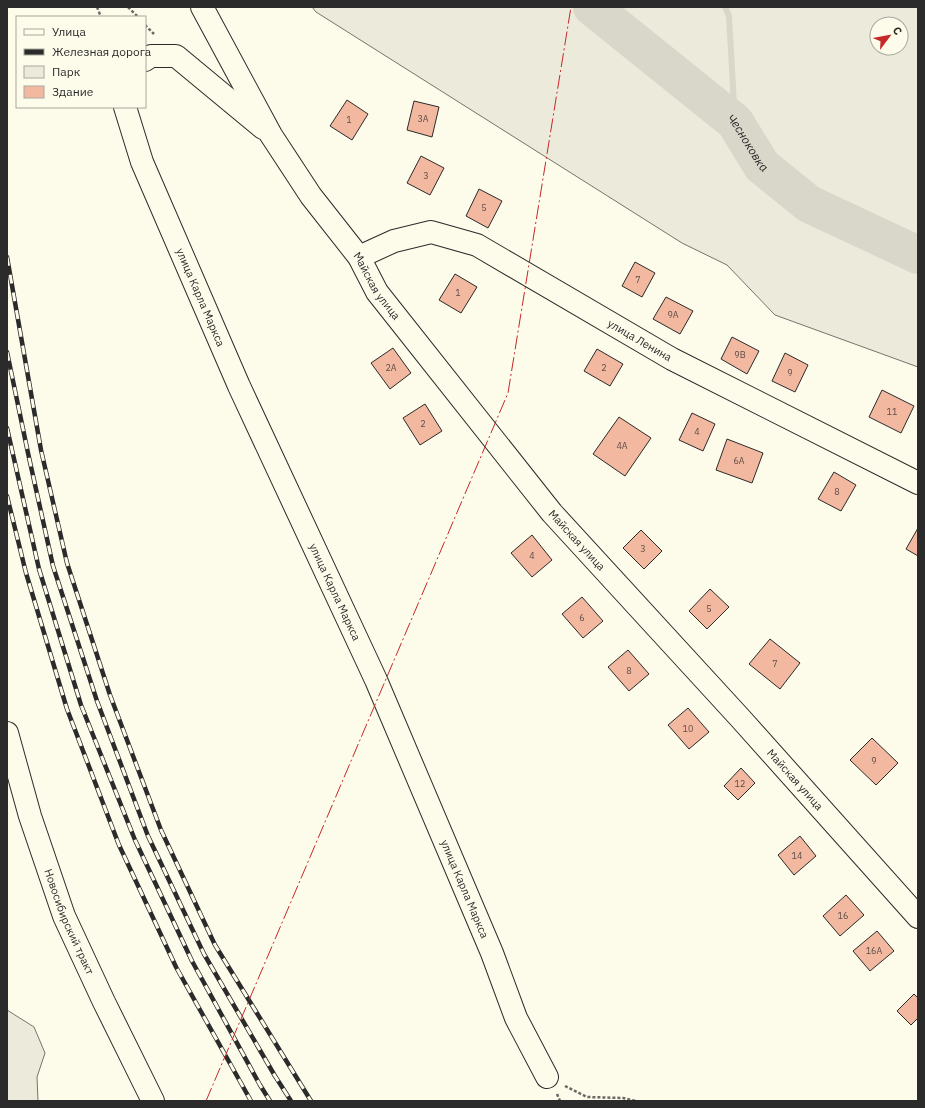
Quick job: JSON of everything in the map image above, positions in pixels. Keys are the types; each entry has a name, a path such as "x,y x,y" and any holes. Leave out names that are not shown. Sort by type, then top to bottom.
{"street":[{"path":"202,7 271,135"},
{"path":"146,59 151,56 176,56 271,135"},
{"name":"улица Карла Маркса","path":"126,108 142,162 232,372 376,680 492,953 516,1018 547,1077"},
{"name":"Майская улица","path":"271,135 311,196 359,257 377,292 552,513 741,719 918,917"},
{"name":"улица Ленина","path":"359,257 394,241 431,232 477,245 672,359 918,483"},
{"name":"Новосибирский тракт","path":"7,733 30,816 64,916 104,1002 153,1101"}],"path":[{"path":"128,7 137,16"},
{"path":"547,1077 587,1097 623,1098 636,1101"}],"green space":[{"path":"312,7 918,7 918,367 775,315 727,265 682,243 316,12"},
{"path":"7,1010 34,1027 45,1053 37,1077 38,1101 7,1101"}],"building":[{"path":"347,100 368,114 352,140 330,126"},
{"path":"414,101 439,107 432,137 407,130"},
{"path":"421,156 444,168 430,195 407,183"},
{"path":"479,189 502,201 488,228 466,216"},
{"path":"635,262 655,273 642,297 622,286"},
{"path":"455,274 477,287 461,313 439,300"},
{"path":"666,297 693,311 680,334 653,319"},
{"path":"732,337 759,351 747,374 721,359"},
{"path":"393,348 411,373 390,389 371,363"},
{"path":"597,349 623,364 610,386 584,371"},
{"path":"785,353 808,365 795,392 772,381"},
{"path":"882,390 914,406 901,433 869,417"},
{"path":"425,404 442,431 420,445 403,418"},
{"path":"692,413 715,424 703,451 679,440"},
{"path":"619,417 651,438 625,476 593,454"},
{"path":"727,439 763,453 752,483 716,470"},
{"path":"834,472 856,485 841,511 818,499"},
{"path":"918,528 918,556 906,549"},
{"path":"641,530 662,551 644,569 623,548"},
{"path":"532,535 552,560 532,577 511,553"},
{"path":"710,589 729,607 707,629 689,611"},
{"path":"582,597 603,621 583,638 562,614"},
{"path":"770,639 800,663 780,689 749,664"},
{"path":"628,650 649,674 629,691 608,667"},
{"path":"688,708 709,732 689,749 668,725"},
{"path":"872,738 898,763 876,785 850,760"},
{"path":"741,768 755,783 738,800 724,786"},
{"path":"800,836 816,856 794,875 778,855"},
{"path":"846,895 864,915 840,936 823,916"},
{"path":"877,931 894,951 870,971 853,951"},
{"path":"914,994 918,998 918,1018 911,1025 897,1011"}],"waterway":[{"name":"Чесноковка","path":"592,7 735,122 762,166 809,204 918,255"},
{"path":"725,7 729,16 735,122"}],"railway":[{"path":"7,257 41,450 67,563 110,695 161,830 215,945 311,1101"},
{"path":"7,352 53,566 97,701 148,836 204,954 291,1101"},
{"path":"7,428 39,569 81,705 135,840 192,961 270,1101"},
{"path":"7,496 26,573 67,709 119,845 176,967 251,1101"}],"power":[{"path":"206,1101 508,393 571,7"}]}
